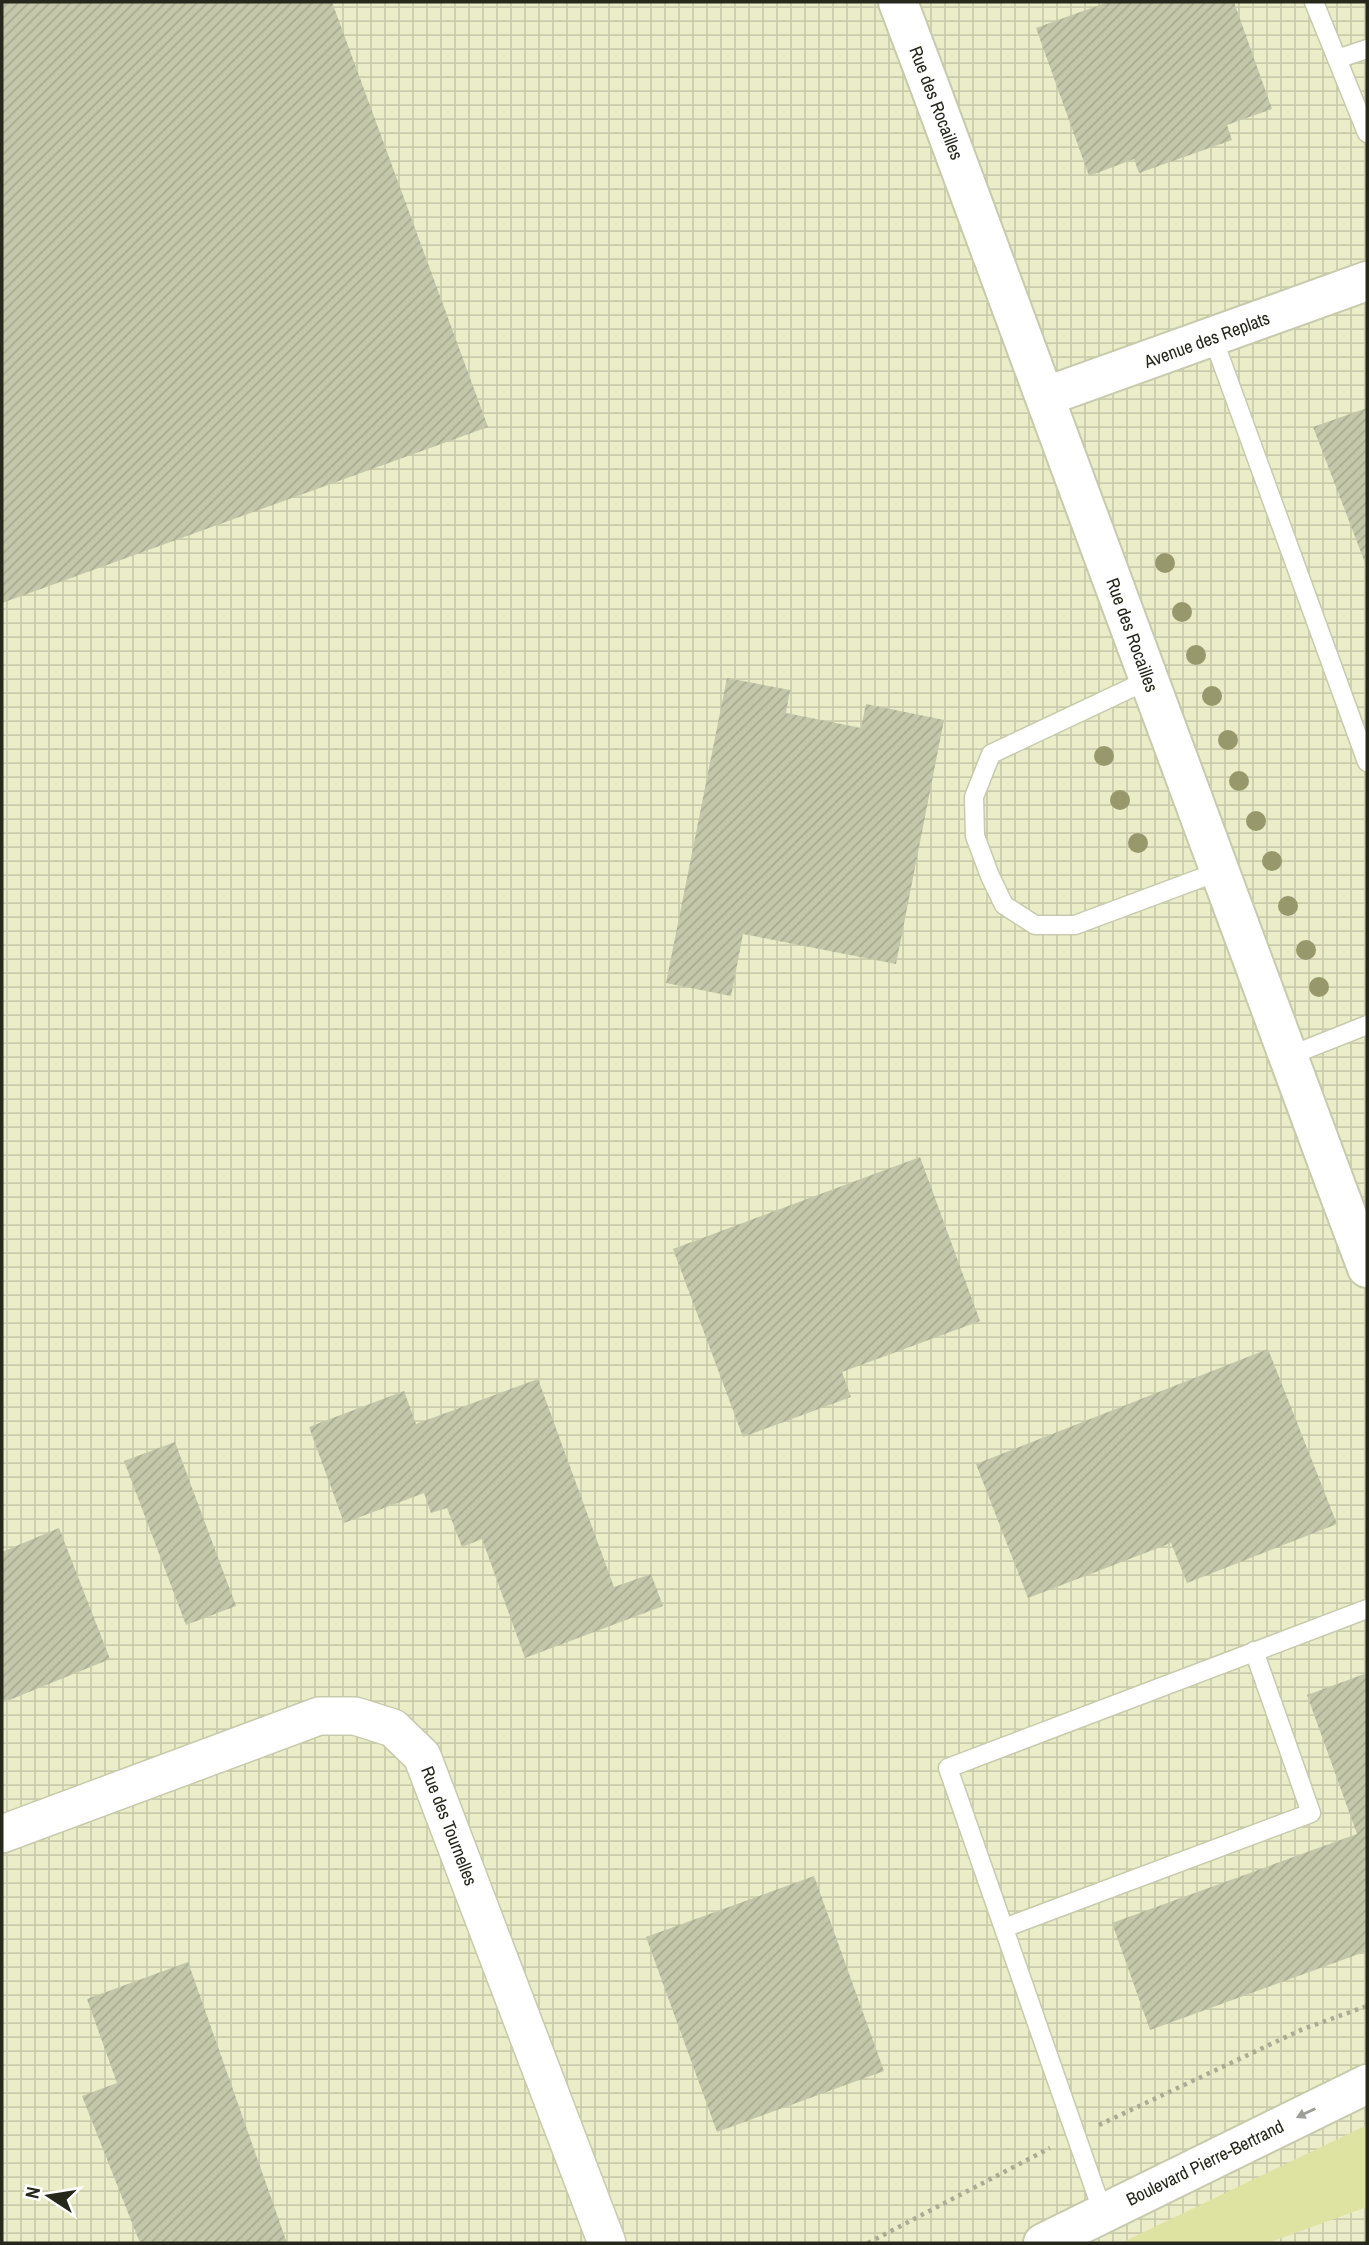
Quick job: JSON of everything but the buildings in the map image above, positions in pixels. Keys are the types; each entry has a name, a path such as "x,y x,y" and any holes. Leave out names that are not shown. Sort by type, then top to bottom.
{"street":[{"name":"Rue des Rocailles","path":"898,2 1047,397 1148,680 1367,1268"},
{"name":"Avenue des Replats","path":"1047,397 1367,281"},
{"name":"Rue des Tournelles","path":"2,1834 319,1716 355,1716 393,1728 422,1756 607,2243"},
{"name":"Boulevard Pierre-Bertrand","path":"1043,2243 1367,2084"}],"lane":[{"path":"1314,2 1367,133"},
{"path":"1337,59 1367,48"},
{"path":"1213,338 1367,762"},
{"path":"1148,680 991,754 974,797 975,836 989,876 1004,905 1035,925 1075,925 1220,871"},
{"path":"1289,1056 1367,1025"},
{"path":"1102,2213 948,1768 1367,1609"},
{"path":"1004,1928 1311,1813 1254,1651"}],"path":[{"path":"1096,2126 1303,2029 1367,2007"},
{"path":"868,2243 1053,2147"}],"shaded area":[{"path":"2,2 1367,2 1367,2243 2,2243"}],"green space":[{"path":"1367,2125 1367,2207 1267,2243 1121,2243"}]}
